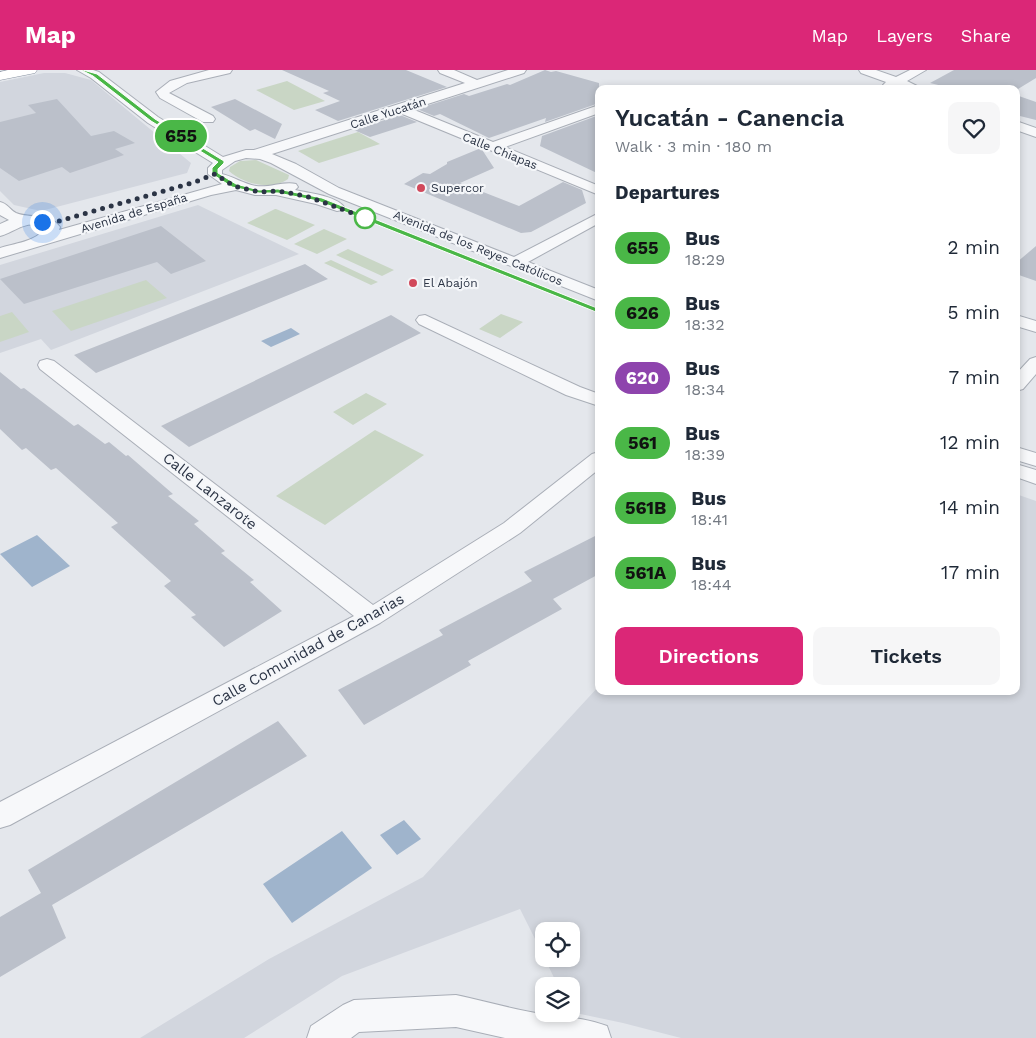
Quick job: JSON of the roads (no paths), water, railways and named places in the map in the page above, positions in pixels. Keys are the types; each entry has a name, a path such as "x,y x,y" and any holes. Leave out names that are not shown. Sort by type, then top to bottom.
{"highway":[{"path":"0,76 30,70"}],"street":[{"path":"83,70 95,75 218,168 234,186"},
{"name":"Avenida de los Reyes Católicos","path":"105,70 164,116 214,143 249,154 275,159 334,191 595,294"},
{"path":"208,120 164,95 162,92 166,87 175,83 226,70"},
{"path":"444,70 477,84"},
{"name":"Calle Yucatán","path":"218,168 249,154 402,109 520,70"},
{"path":"865,70 906,85"},
{"path":"891,85 920,70"},
{"name":"Calle Chiapas","path":"402,109 595,189"},
{"path":"492,147 595,109"},
{"path":"1020,127 1036,133"},
{"name":"Avenida de España","path":"41,222 52,227 48,236 34,242 16,245 2,227 17,223 41,222 195,182 218,168"},
{"path":"278,191 292,187 300,180 303,173"},
{"name":"Avenida de España","path":"0,252 208,191 234,186"},
{"name":"Avenida de los Reyes Católicos","path":"234,186 259,192 278,191 320,200 595,308"},
{"path":"515,263 595,219"},
{"path":"425,320 573,391 595,399"},
{"path":"1020,321 1036,327"},
{"path":"1020,381 1036,363"},
{"name":"Calle Lanzarote","path":"48,365 372,618"},
{"path":"573,391 595,388"},
{"path":"1020,454 1036,460"},
{"name":"Calle Comunidad de Canarias","path":"0,816 372,618 512,528 595,461"},
{"path":"1020,471 1036,477"},
{"path":"323,1038 354,1016 456,1011 540,1034 569,1032 595,1038"}],"water":[{"path":"291,328 300,334 271,347 261,341"},
{"path":"37,535 70,566 32,587 0,554"},
{"path":"404,820 421,839 397,855 380,835"},
{"path":"342,831 372,868 292,923 263,884"}],"place":[{"name":"Supercor","path":"421,188"},
{"name":"El Abajón","path":"413,283"}]}
